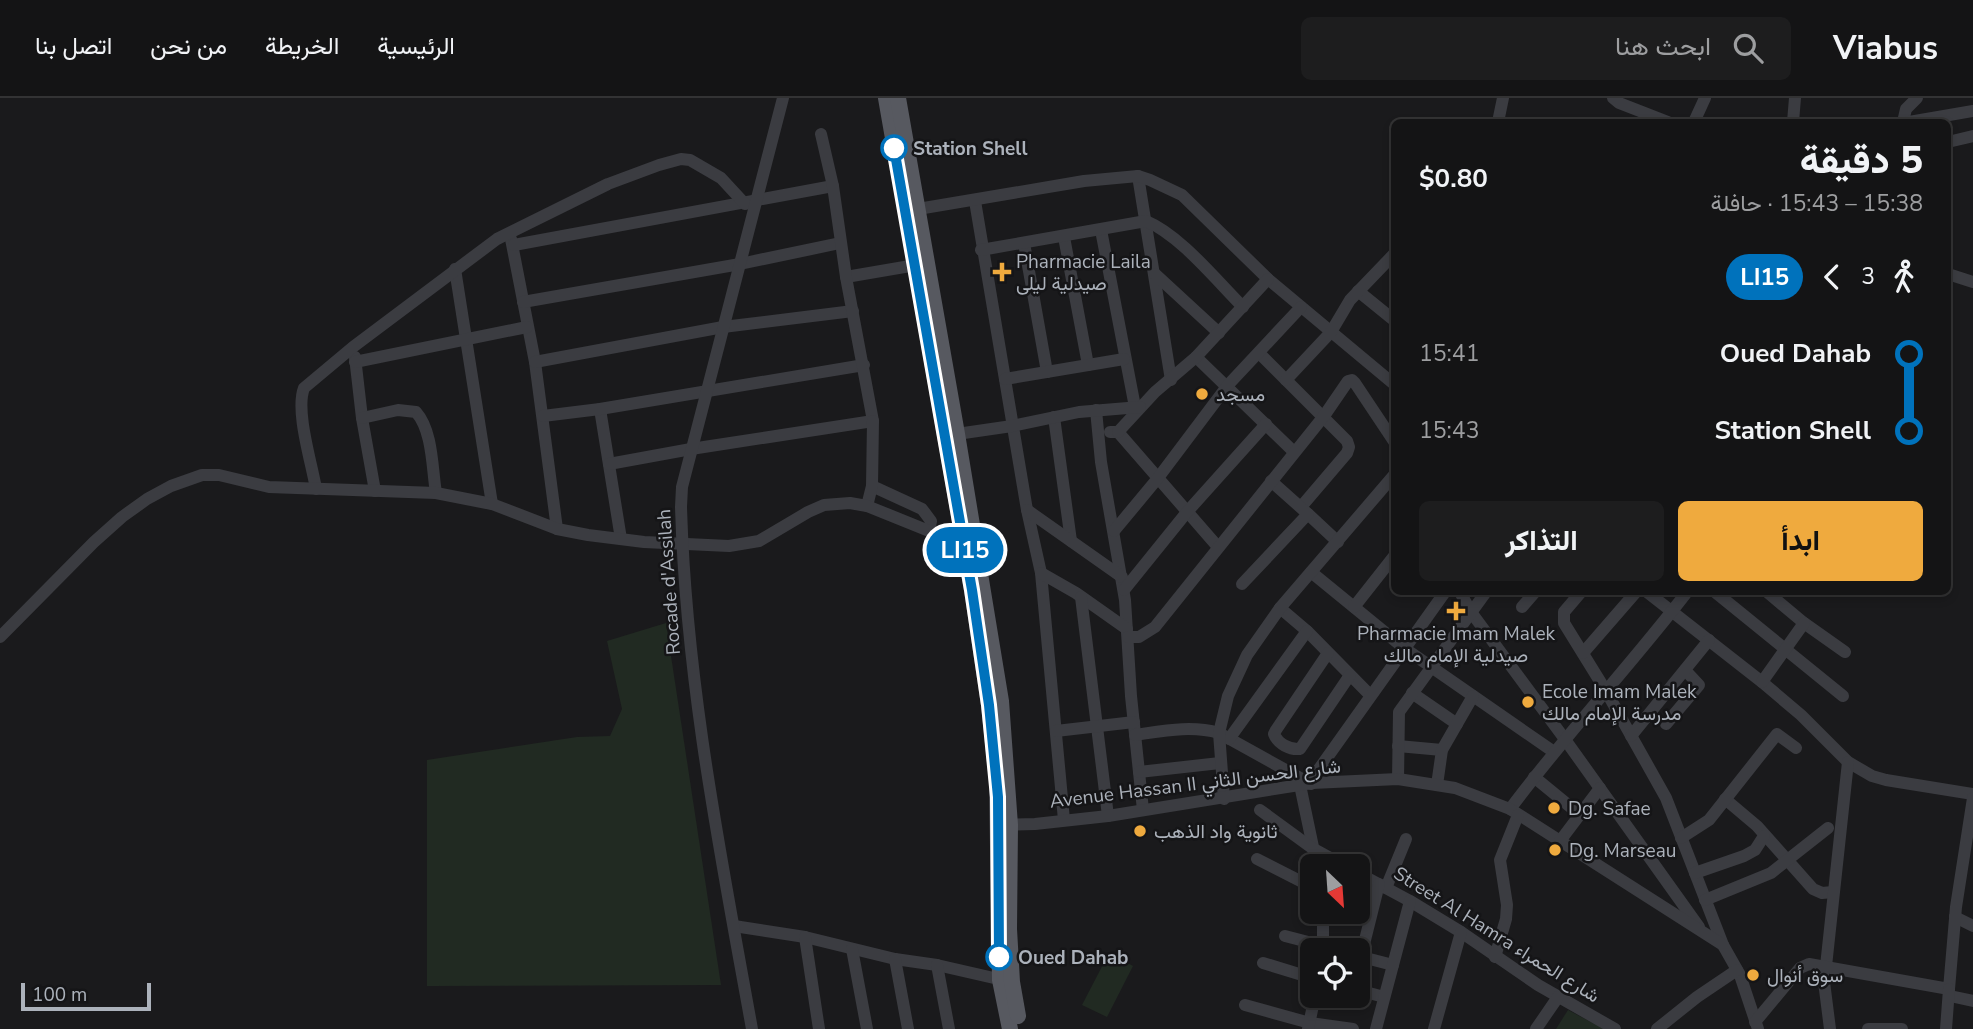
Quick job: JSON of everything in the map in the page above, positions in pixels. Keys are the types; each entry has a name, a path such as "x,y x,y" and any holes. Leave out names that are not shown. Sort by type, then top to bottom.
{"main road":[{"path":"886,98 970,542"},
{"path":"898,98 957,434 970,542 1004,825 1006,981 1010,1029"},
{"path":"1006,981 1020,1029"}],"street":[{"name":"Rocade d'Assilah","path":"752,1029 703,739 682,543 682,487 740,264 750,203 783,98"},
{"path":"1502,102 1513,98"},
{"path":"1613,98 1619,103 1660,119"},
{"path":"1695,119 1705,98"},
{"path":"1793,119 1795,98"},
{"path":"1904,119 1906,109 1917,98"},
{"path":"1926,119 1973,111"},
{"path":"821,134 833,186 846,277 873,422 872,486 867,506"},
{"path":"1951,141 1973,136"},
{"path":"316,489 301,396 310,382 455,269 608,184 681,159 690,160 710,170 750,203"},
{"path":"918,209 1084,181 1138,176 1165,185 1182,195 1268,279 1391,383"},
{"path":"1138,176 1171,380"},
{"path":"511,239 750,203 833,186"},
{"path":"975,201 1012,426 1041,573 1064,820"},
{"path":"981,250 1146,222 1160,227 1174,239 1243,307"},
{"path":"1101,230 1124,359 1138,407"},
{"path":"1065,237 1088,365"},
{"path":"511,239 535,362 557,529"},
{"path":"523,302 740,264 841,243"},
{"path":"1024,243 1047,372"},
{"path":"1286,380 1331,332 1342,310 1358,291 1391,257"},
{"path":"846,277 916,265"},
{"path":"455,269 492,503"},
{"path":"1155,274 1219,333"},
{"path":"1951,275 1973,282"},
{"path":"1118,432 1138,407 1196,357 1268,279"},
{"path":"1358,291 1391,318"},
{"path":"1114,531 1228,385 1301,307"},
{"path":"535,362 723,327 853,311"},
{"path":"355,362 467,337 527,327"},
{"path":"353,347 375,491"},
{"path":"1242,584 1305,511 1349,447 1347,441 1324,416 1259,353"},
{"path":"1196,357 1228,385 1294,452"},
{"path":"1005,379 1124,359"},
{"path":"543,416 864,365"},
{"path":"1041,573 1081,597 1127,633 1139,637 1155,627 1352,380 1391,437"},
{"path":"957,434 1096,410 1138,407"},
{"path":"600,409 621,539"},
{"path":"362,418 398,410 416,412 422,418 436,493"},
{"path":"1096,410 1101,462 1123,584 1143,810"},
{"path":"1054,417 1072,541"},
{"path":"609,464 873,422"},
{"path":"1123,584 1266,424"},
{"path":"1098,432 1118,432 1218,547"},
{"path":"0,637 122,517 146,499 188,478 219,475 270,487 436,493 492,503 557,529 621,539 682,543 744,545 759,541 808,512 838,502 867,506 929,531 970,542"},
{"path":"1224,799 1220,763 1228,696 1247,654 1280,608 1391,479"},
{"path":"1271,481 1338,542"},
{"path":"872,486 922,509 931,521 929,531"},
{"path":"1027,510 1072,541 1123,584"},
{"path":"1354,607 1391,560"},
{"path":"1311,572 1404,648 1554,752"},
{"path":"1314,854 1307,784 1443,595"},
{"path":"1462,595 1471,612 1703,933"},
{"path":"1398,779 1399,712 1484,595"},
{"path":"1522,607 1532,595"},
{"path":"1579,595 1562,617 1564,623 1666,798 1723,945"},
{"path":"1583,653 1633,595"},
{"path":"1651,595 1801,715 1847,762 1872,776 1886,780 1973,796 1955,917 1946,1029"},
{"path":"1495,957 1506,919 1507,905 1500,860 1514,812 1534,778 1564,738 1685,595"},
{"path":"1719,595 1843,696"},
{"path":"1771,595 1845,652"},
{"path":"1081,597 1108,816"},
{"path":"1280,608 1307,631 1370,695"},
{"path":"1762,682 1804,623"},
{"path":"1224,736 1307,631"},
{"path":"1631,736 1709,640"},
{"path":"1328,653 1274,734 1277,740 1289,748 1300,749 1350,675"},
{"path":"1651,712 1669,727 1699,685 1685,670"},
{"path":"1412,693 1457,724"},
{"path":"1437,785 1442,750 1473,696"},
{"path":"1056,731 1097,727 1196,729 1224,736 1307,784"},
{"path":"1681,838 1709,820 1777,734 1796,748"},
{"path":"1398,746 1442,750"},
{"path":"1826,1027 1824,966 1847,762"},
{"path":"1139,772 1220,763"},
{"path":"1534,778 1573,808"},
{"name":"Avenue Hassan II شارع الحسن الثاني","path":"1004,825 1108,816 1307,784 1398,779 1437,785 1479,796 1514,812 1723,945 1749,999 1756,1025"},
{"path":"1560,841 1600,788"},
{"path":"1725,799 1764,835 1814,890 1822,893 1833,892"},
{"path":"1259,810 1323,854"},
{"path":"1705,900 1771,873 1828,828"},
{"path":"1695,873 1744,856 1755,849 1764,835"},
{"path":"1365,938 1383,886 1406,839"},
{"path":"1257,859 1300,881"},
{"name":"Street Al Hamra شارع الحمراء","path":"1370,879 1461,932 1558,997 1615,1029"},
{"path":"1376,1029 1410,901"},
{"path":"1955,917 1973,926"},
{"path":"734,926 805,937 895,959 937,965 1006,981"},
{"path":"1434,1029 1461,932"},
{"path":"1285,936 1300,941"},
{"path":"805,937 819,1029"},
{"path":"852,949 867,1029"},
{"path":"895,959 908,1029"},
{"path":"1370,959 1393,965"},
{"path":"1263,963 1300,974"},
{"path":"1756,1025 1800,968 1809,964 1949,992 1973,1001"},
{"path":"937,965 949,1029"},
{"path":"1657,1029 1696,997 1737,970"},
{"path":"1370,994 1384,998"},
{"path":"1536,1029 1558,997"},
{"path":"1245,1005 1309,1026 1353,1029"},
{"path":"1309,1026 1313,1008"},
{"path":"1868,1029 1902,1029"}],"shaded area":[{"path":"666,623 721,985 427,986 427,760 577,737 610,736 622,709 607,641"},
{"path":"1109,953 1133,966 1107,1017 1082,1005"},
{"path":"1568,1010 1604,1029 1556,1029"}],"bus line":[{"name":"LI15","path":"894,148 972,590 995,751 998,797 999,957"}],"place":[{"name":"Station Shell","path":"894,148"},
{"name":"Pharmacie Laila صيدلية ليلى","path":"1002,272"},
{"name":"مسجد","path":"1202,394"},
{"name":"Pharmacie Imam Malek صيدلية الإمام مالك","path":"1456,611"},
{"name":"Ecole Imam Malek مدرسة الإمام مالك","path":"1528,702"},
{"name":"Dg. Safae","path":"1554,808"},
{"name":"ثانوية واد الذهب","path":"1140,831"},
{"name":"Dg. Marseau","path":"1555,850"},
{"name":"Oued Dahab","path":"999,957"},
{"name":"سوق أنوال","path":"1753,975"}]}
